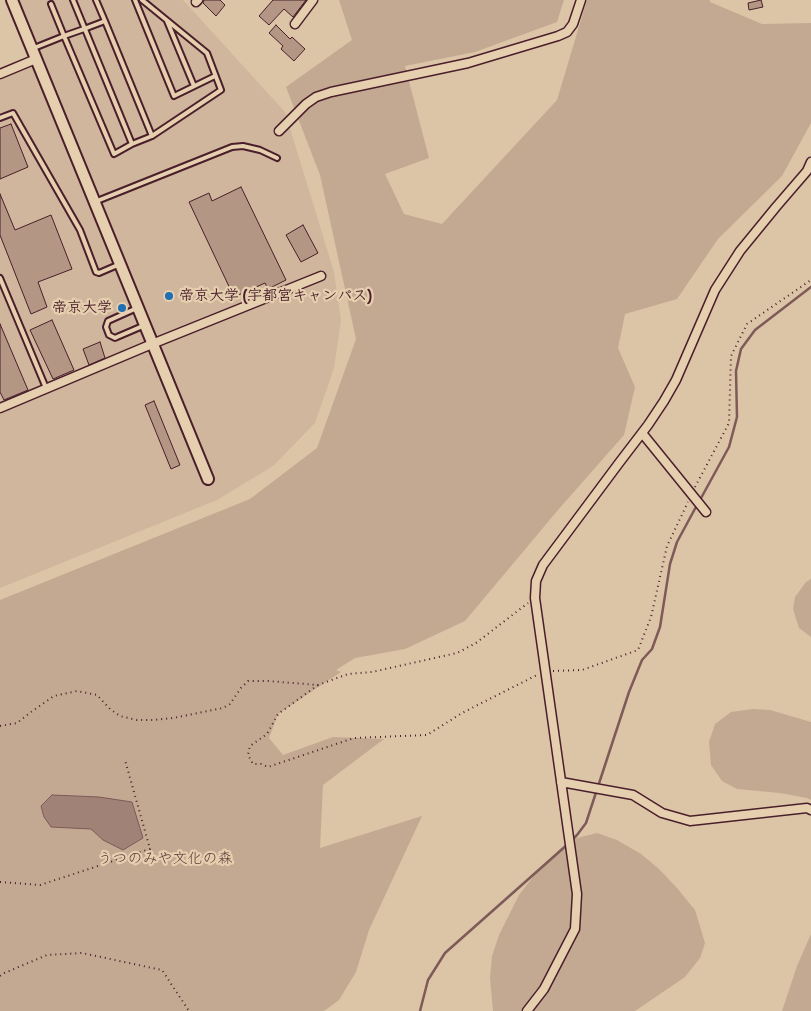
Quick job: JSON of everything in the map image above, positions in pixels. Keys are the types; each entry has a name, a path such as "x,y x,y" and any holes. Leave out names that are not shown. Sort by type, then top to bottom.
{"street":[{"path":"12,0 208,479"},
{"path":"295,24 313,0"},
{"path":"279,131 306,104 316,97 331,92 468,63 558,36 567,32 573,24 580,0"},
{"path":"0,74 36,59"},
{"path":"527,1011 544,990 575,928 577,894 535,598 536,581 543,565 664,401 676,380 715,290 740,251 807,171 811,162"},
{"path":"0,408 321,276"},
{"path":"642,433 706,512"},
{"path":"561,782 633,795 662,813 690,821 808,808 811,810"}],"lane":[{"path":"73,0 132,144"},
{"path":"96,0 152,136"},
{"path":"135,0 174,96 216,76"},
{"path":"51,4 114,154 152,136 221,90 207,53 142,0"},
{"path":"32,48 105,21"},
{"path":"167,21 194,86"},
{"path":"0,118 13,113 80,230 96,272 99,273 120,264"},
{"path":"94,202 232,147 243,146 260,150 277,158"},
{"path":"0,278 46,388"},
{"path":"138,308 108,321 106,327 109,335 114,338 145,325"}],"path":[{"path":"693,492 729,423 731,356 747,324 811,280"},
{"path":"535,598 476,643 457,653 372,672 348,674 318,685 278,714 268,734 250,746 248,755 253,764 261,764 268,768 354,738 427,735 462,713 545,671 582,670 638,650 651,617 667,546 689,499"},
{"path":"0,726 18,723 54,696 77,691 97,695 110,709 120,716 137,720 152,720 223,708 230,704 248,681 318,685"},
{"path":"0,882 40,885 150,849 125,760"},
{"path":"0,976 47,955 82,953 162,970 189,1011"}],"shaded area":[{"name":"帝京大学 (宇都宮キャンパス)","path":"19,0 183,0 285,112 334,272 341,320 334,368 315,423 273,466 217,500 0,588 0,80 43,62"},
{"path":"52,795 99,797 132,802 143,838 123,850 103,840 91,829 51,827 44,817 41,806"}],"green space":[{"name":"うつのみや文化の森","path":"339,0 564,0 557,22 475,52 405,66 429,158 385,174 404,214 442,224 557,100 587,0 710,0 710,2 762,24 811,23 811,123 782,176 718,239 677,299 625,314 618,348 635,387 624,435 465,621 405,649 355,658 336,670 341,672 278,714 269,738 283,755 333,737 384,739 323,785 320,848 422,816 369,930 356,972 339,1000 324,1011 0,1011 0,600 250,499 317,448 356,339 320,175 286,87 352,40"},
{"path":"811,579 811,637 799,628 793,609 795,597 806,582"},
{"path":"753,709 770,710 811,722 811,800 780,793 737,789 722,781 711,765 709,742 715,724 731,712"},
{"path":"597,833 617,840 641,854 677,888 695,910 705,943 700,958 685,977 635,1011 493,1011 490,978 492,956 499,935 519,895 539,869 561,848 573,839"},
{"path":"811,934 811,1011 782,1011 797,966"}],"building":[{"path":"204,0 220,0 225,5 216,16 203,3"},
{"path":"273,0 306,0 293,17 284,9 269,25 259,16"},
{"path":"761,0 763,7 749,10 748,3"},
{"path":"276,25 290,39 292,37 305,49 294,61 281,49 283,46 269,33"},
{"path":"11,124 28,167 0,179 0,128"},
{"path":"241,187 286,280 268,289 265,283 234,297 189,202 209,193 212,201"},
{"path":"0,194 15,230 51,215 72,269 38,282 47,307 31,314 0,235"},
{"path":"303,225 318,253 301,262 286,235"},
{"path":"52,320 74,370 53,379 30,330"},
{"path":"0,324 28,390 4,400 0,392"},
{"path":"100,342 105,358 89,365 83,349"},
{"path":"154,401 180,465 171,469 145,405"}],"waterway":[{"path":"700,500 729,447 737,417 736,371 741,349 755,330 811,287"},
{"path":"572,840 586,823 629,692 642,660 652,649 660,627 670,564 677,542 697,505"},
{"path":"420,1011 428,980 445,953 568,844"}],"place":[{"name":"帝京大学 (宇都宮キャンパス)","path":"169,296"},
{"name":"帝京大学","path":"122,308"}]}
